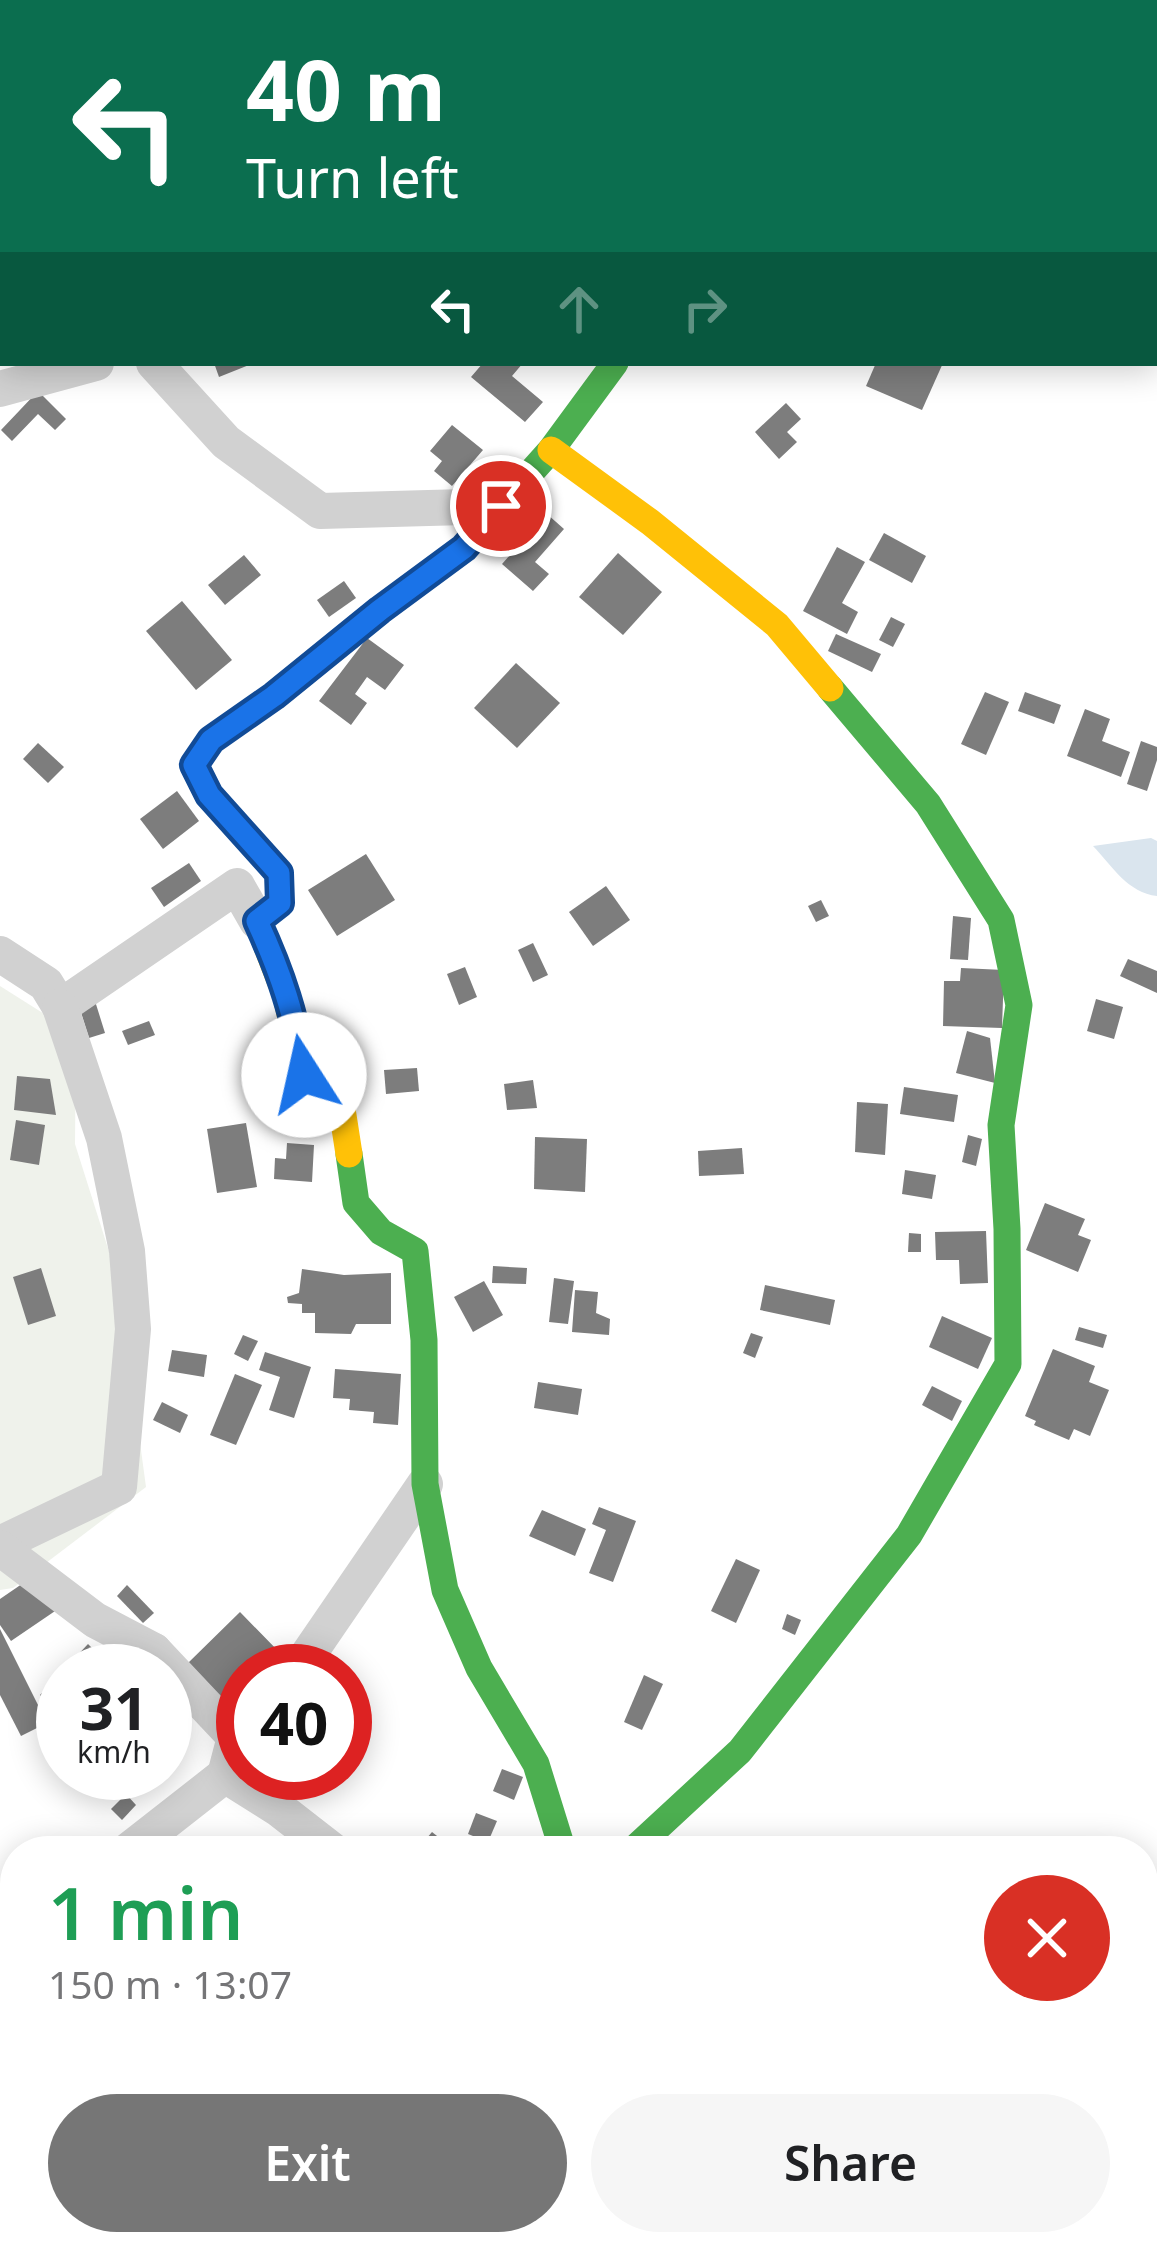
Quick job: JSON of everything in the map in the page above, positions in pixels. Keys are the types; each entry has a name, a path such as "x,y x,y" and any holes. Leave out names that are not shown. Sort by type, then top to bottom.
{"street":[{"path":"0,389 85,366"},
{"path":"157,366 226,442 320,511 501,506"},
{"path":"257,921 280,903 279,873 209,795 194,765 211,740 464,548 550,450 613,366"},
{"path":"550,450 650,522 777,625 838,697 928,804 1001,920 1018,1005 1001,1125 1008,1364 910,1535 740,1750 648,1836"},
{"path":"60,1006 237,886 278,967 296,1024 304,1075 338,1083 356,1203 381,1232 415,1251 424,1340 425,1484 445,1590 478,1668 536,1764 558,1836"},
{"path":"0,954 46,984 60,1006 104,1138 127,1251 133,1329 118,1486 0,1546 124,1644"},
{"path":"315,1644 425,1484"},
{"path":"192,1701 216,1721"},
{"path":"146,1836 216,1777"},
{"path":"270,1800 314,1836"}],"shaded area":[{"path":"1157,841 1157,896 1129,884 1093,846"},
{"path":"0,986 76,1034 75,1144 118,1280 146,1487 13,1588 0,1590"}],"building":[{"path":"215,366 246,366 219,377"},
{"path":"480,366 520,366 512,376 543,402 525,422 471,377"},
{"path":"875,366 942,366 922,410 866,386"},
{"path":"38,391 66,419 55,430 38,414 12,441 1,430"},
{"path":"786,403 801,419 787,432 797,442 779,459 755,432"},
{"path":"452,425 483,450 452,486 434,471 442,461 430,451"},
{"path":"547,514 564,529 535,562 549,574 533,591 502,564"},
{"path":"884,533 926,556 912,583 869,560"},
{"path":"837,547 865,562 842,603 858,612 847,634 803,611"},
{"path":"618,553 662,592 623,635 579,597"},
{"path":"244,555 261,575 225,605 208,585"},
{"path":"344,581 356,598 329,617 317,600"},
{"path":"182,601 232,660 196,690 146,631"},
{"path":"891,617 905,624 893,647 879,640"},
{"path":"836,634 881,654 872,672 828,651"},
{"path":"367,638 404,665 385,690 367,677 355,694 367,703 351,725 319,701"},
{"path":"516,663 560,703 517,748 474,708"},
{"path":"985,692 1009,702 986,755 961,744"},
{"path":"1025,692 1061,705 1054,724 1018,711"},
{"path":"1085,709 1110,719 1102,741 1130,752 1121,777 1067,756"},
{"path":"1141,741 1157,747 1147,791 1127,784"},
{"path":"38,743 64,767 48,783 23,759"},
{"path":"177,791 199,821 163,849 140,819"},
{"path":"366,854 395,900 337,936 308,890"},
{"path":"189,863 201,881 164,907 151,888"},
{"path":"606,886 630,920 593,946 569,912"},
{"path":"821,900 829,916 816,922 808,906"},
{"path":"953,916 971,918 968,960 950,959"},
{"path":"533,943 548,975 533,982 518,950"},
{"path":"1128,959 1157,971 1157,993 1120,976"},
{"path":"465,967 477,997 459,1005 447,974"},
{"path":"961,968 1004,970 1002,1028 943,1026 944,981 960,981"},
{"path":"1096,999 1123,1007 1114,1039 1087,1031"},
{"path":"95,1001 105,1033 89,1038 79,1006"},
{"path":"149,1021 155,1035 128,1045 122,1031"},
{"path":"967,1031 990,1038 995,1083 956,1073"},
{"path":"417,1068 419,1091 386,1094 384,1070"},
{"path":"17,1076 50,1079 56,1115 14,1110"},
{"path":"533,1080 537,1108 507,1110 504,1084"},
{"path":"904,1087 958,1095 954,1122 900,1114"},
{"path":"857,1102 888,1104 885,1155 855,1152"},
{"path":"16,1120 45,1125 39,1165 10,1160"},
{"path":"246,1123 257,1187 217,1193 207,1129"},
{"path":"968,1135 982,1139 976,1166 962,1162"},
{"path":"535,1137 587,1139 585,1192 534,1189"},
{"path":"287,1143 314,1145 312,1182 274,1179 275,1158 286,1159"},
{"path":"742,1148 744,1174 699,1176 698,1151"},
{"path":"905,1170 936,1175 932,1199 902,1194"},
{"path":"1045,1203 1085,1219 1078,1235 1091,1240 1078,1272 1026,1250"},
{"path":"986,1231 988,1283 960,1284 959,1260 936,1260 935,1232"},
{"path":"909,1233 921,1234 921,1252 908,1252"},
{"path":"493,1266 527,1268 526,1284 492,1283"},
{"path":"41,1268 56,1316 28,1325 13,1277"},
{"path":"302,1269 344,1275 391,1273 391,1324 356,1324 351,1334 315,1333 315,1313 302,1313 302,1304 288,1303 287,1297 299,1293"},
{"path":"554,1278 574,1281 568,1324 549,1322"},
{"path":"484,1281 503,1315 473,1332 454,1297"},
{"path":"765,1285 835,1300 830,1325 760,1310"},
{"path":"575,1290 598,1292 596,1313 610,1319 609,1335 572,1332"},
{"path":"942,1316 992,1338 978,1369 929,1347"},
{"path":"1079,1327 1107,1335 1103,1348 1075,1340"},
{"path":"751,1333 763,1337 755,1358 743,1353"},
{"path":"243,1335 258,1341 248,1361 234,1354"},
{"path":"1053,1349 1095,1366 1089,1382 1109,1390 1090,1436 1074,1429 1069,1440 1025,1416"},
{"path":"172,1350 207,1355 204,1377 168,1371"},
{"path":"265,1352 311,1367 294,1418 269,1410 280,1377 259,1370"},
{"path":"335,1369 401,1374 398,1425 373,1423 374,1412 349,1410 350,1399 333,1398"},
{"path":"235,1374 262,1385 236,1445 210,1435"},
{"path":"538,1382 582,1389 578,1415 534,1408"},
{"path":"932,1386 962,1401 952,1421 922,1405"},
{"path":"162,1402 188,1415 180,1433 153,1420"},
{"path":"599,1507 636,1521 613,1582 589,1573 606,1530 592,1524"},
{"path":"542,1510 586,1529 575,1556 529,1536"},
{"path":"736,1559 760,1570 736,1623 711,1611"},
{"path":"35,1575 58,1609 11,1641 0,1625 0,1599"},
{"path":"127,1585 154,1613 143,1623 117,1596"},
{"path":"240,1612 271,1644 216,1644 216,1692 192,1667 192,1659"},
{"path":"787,1614 801,1620 795,1635 782,1629"},
{"path":"0,1629 36,1701 36,1728 21,1736 0,1695"},
{"path":"644,1675 663,1684 642,1730 624,1722"},
{"path":"502,1769 523,1777 514,1800 493,1791"},
{"path":"120,1800 136,1805 122,1820 111,1809"},
{"path":"476,1813 497,1821 491,1836 468,1834"}],"traffic: fast":[{"path":"194,764 211,740 463,548 551,450 613,366"},
{"path":"648,1836 740,1751 909,1535 1008,1364 1001,1125 1019,1005 1001,920 928,804 830,688"},
{"path":"349,1154 356,1203 381,1232 415,1251 424,1340 425,1484 445,1590 479,1668 536,1764 558,1836"}],"traffic: slow":[{"path":"551,450 650,522 777,625 830,688"},
{"path":"194,764 209,795 279,873 280,903 257,921 286,996 304,1075 338,1083 349,1154"}],"route":[{"path":"304,1075 296,1024 257,921 280,903 279,873 209,795 194,765 211,740 464,548 501,506"}]}
